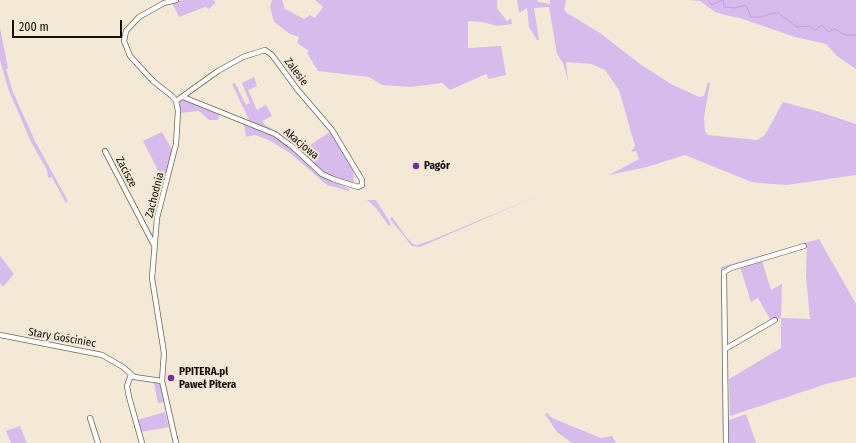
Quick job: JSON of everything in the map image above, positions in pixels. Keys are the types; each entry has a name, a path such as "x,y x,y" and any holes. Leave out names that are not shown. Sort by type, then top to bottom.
{"street":[{"path":"176,0 164,3 139,17 126,31 124,40 126,49 135,63 176,101"},
{"name":"Zalesie","path":"176,101 218,71 244,57 262,50 268,52 332,130 362,180 362,185"},
{"name":"Akacjowa","path":"183,97 274,134 294,148 322,174 358,188 362,185"},
{"name":"Zachodnia","path":"176,101 178,111 176,144 157,218 152,278 164,353 162,381 176,443"},
{"name":"Zacisze","path":"105,151 154,245"},
{"path":"726,443 723,275 725,271 804,246"},
{"path":"725,349 775,320"},
{"name":"Stary Gościniec","path":"0,335 102,355 123,367 134,377 162,381"},
{"path":"131,375 127,386 128,397 142,443"},
{"path":"90,418 98,443"}],"shaded area":[{"path":"184,0 213,0 216,2 209,9 205,7 179,17 172,3"},
{"path":"272,0 282,0 285,9 304,19 310,15 315,18 323,7 315,0 497,0 497,8 507,21 511,18 512,24 498,26 482,22 468,21 468,48 501,46 506,75 489,79 486,74 450,90 442,83 411,87 382,85 369,77 318,71 307,53 309,51 297,43 299,37 290,34 274,22 270,7"},
{"path":"517,0 537,0 538,2 550,4 550,0 566,0 564,9 567,13 600,33 640,64 671,84 699,97 704,96 708,82 710,83 704,117 705,131 708,135 757,140 765,135 783,102 856,124 856,175 787,185 759,183 749,181 685,155 647,167 609,175 639,159 636,151 631,152 635,146 619,90 605,70 591,64 566,62 568,81 563,63 557,54 549,7 534,8 539,40 537,40 529,27 527,8 519,13"},
{"path":"689,0 856,0 856,69 837,56 826,44 795,37 740,18 715,12 700,1"},
{"path":"0,28 8,68 6,69 13,92 35,141 68,201 66,203 52,177 48,178 47,170 31,142 9,91 0,60"},
{"path":"254,77 257,86 248,90 257,110 266,105 272,116 262,121 273,130 271,131 250,122 232,84 235,83 246,105 250,103 242,83"},
{"path":"186,99 219,115 218,120 209,120 199,111 180,113 180,102"},
{"path":"244,125 273,135 293,149 309,164 350,189 349,191 327,185 290,153 269,140 255,135 246,137"},
{"path":"331,131 353,169 354,181 352,183 341,180 322,171 300,152"},
{"path":"162,132 172,150 165,184 143,141"},
{"path":"537,196 420,247 412,246 390,219 392,217 407,238 413,244 417,245"},
{"path":"367,200 376,200 391,224 389,226 376,208"},
{"path":"819,239 856,304 856,377 826,384 730,416 729,379 781,348 781,318 810,319 806,276 807,244 725,268 722,271 725,443 723,443 721,267"},
{"path":"0,256 14,274 3,287 0,283"},
{"path":"762,261 771,290 782,284 781,318 771,321 758,298 751,302 740,267"},
{"path":"154,383 160,383 164,402 158,403"},
{"path":"165,412 169,427 141,432 137,420"},
{"path":"547,413 552,418 601,438 612,436 616,443 572,443 557,432 545,414"},
{"path":"746,414 756,443 728,443 727,421"},
{"path":"20,426 27,443 11,443 6,431"}],"waterway":[{"path":"708,0 711,5 723,0 724,7 734,8 746,5 751,17 761,17 778,13 797,27 809,26 815,30 822,25 828,32 835,29 845,35 856,35"}],"place":[{"name":"Pagór","path":"416,166"},
{"name":"PPITERA.pl Paweł Pitera","path":"171,378"}]}
